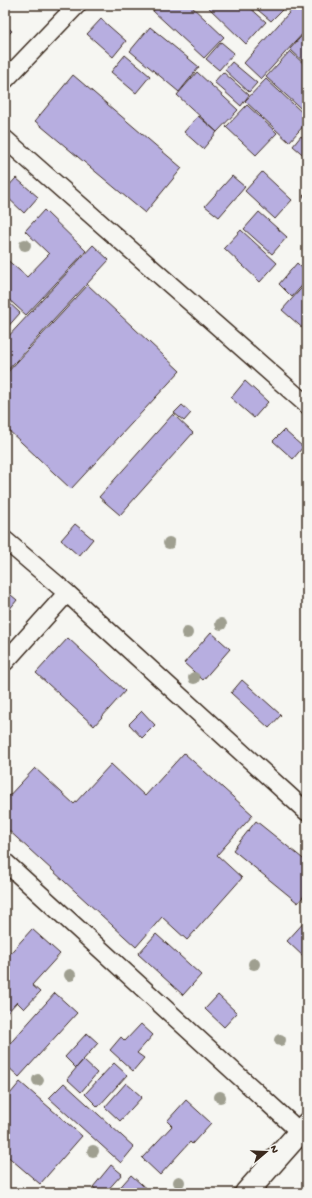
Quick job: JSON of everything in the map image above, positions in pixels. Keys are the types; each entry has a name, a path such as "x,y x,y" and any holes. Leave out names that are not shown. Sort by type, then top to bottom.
{"main road":[{"path":"246,1193 304,1128"}],"street":[{"path":"5,80 77,5"},
{"path":"5,139 307,405"},
{"path":"5,540 67,593 307,812"},
{"path":"5,662 67,593"},
{"path":"5,862 304,1128"}],"building":[{"path":"159,5 190,5 224,37 204,58 153,11"},
{"path":"206,5 247,5 266,22 246,44"},
{"path":"252,5 287,5 271,21"},
{"path":"296,5 299,5 307,12 307,29 261,79 244,63"},
{"path":"101,19 126,41 113,57 87,34"},
{"path":"5,25 12,31 5,38"},
{"path":"150,27 199,67 179,92 130,51"},
{"path":"307,30 307,65 290,49"},
{"path":"221,42 234,53 219,70 206,59"},
{"path":"290,51 307,67 307,114 266,77"},
{"path":"125,55 150,76 136,93 111,72"},
{"path":"232,62 257,83 249,92 225,70"},
{"path":"197,72 238,110 217,132 177,95"},
{"path":"223,72 249,95 241,106 214,82"},
{"path":"73,75 182,168 145,213 35,121"},
{"path":"266,79 307,117 307,122 289,142 245,101"},
{"path":"247,105 277,133 256,155 226,127"},
{"path":"198,116 217,132 203,149 184,132"},
{"path":"301,136 307,141 307,158 293,146"},
{"path":"262,172 292,200 275,219 245,191"},
{"path":"232,176 245,187 219,217 205,206"},
{"path":"16,178 38,197 24,213 5,195 5,190"},
{"path":"307,192 307,201 303,196"},
{"path":"44,210 86,251 26,315 5,296 5,258 27,277 49,254 25,231"},
{"path":"259,212 287,237 272,254 244,229"},
{"path":"241,230 277,263 260,282 224,248"},
{"path":"93,245 109,260 5,373 5,340"},
{"path":"297,263 307,273 307,280 292,297 279,284"},
{"path":"307,282 307,332 282,310"},
{"path":"88,285 180,371 71,489 5,427 5,375"},
{"path":"5,299 20,313 5,330"},
{"path":"245,381 268,402 254,418 231,398"},
{"path":"182,405 191,413 184,421 174,413"},
{"path":"173,414 193,433 120,515 99,497"},
{"path":"284,430 303,447 293,459 273,441"},
{"path":"75,524 93,539 79,556 61,540"},
{"path":"5,590 17,600 5,615"},
{"path":"211,632 230,649 203,680 184,663"},
{"path":"68,638 125,691 94,726 36,673"},
{"path":"242,680 281,715 269,728 231,693"},
{"path":"142,711 155,725 142,738 129,724"},
{"path":"184,753 253,815 217,855 242,878 187,940 162,917 136,947 5,827 5,800 35,768 74,804 111,764 145,796"},
{"path":"256,821 307,862 307,892 298,903 233,850"},
{"path":"307,919 307,956 305,958 287,941"},
{"path":"32,929 60,954 32,985 40,992 24,1009 17,1002 5,1015 5,959"},
{"path":"156,934 201,975 183,995 138,954"},
{"path":"55,993 77,1013 19,1077 5,1064 5,1049"},
{"path":"218,995 237,1013 224,1027 205,1009"},
{"path":"141,1024 153,1035 137,1053 144,1058 133,1071 110,1050 121,1037 125,1041"},
{"path":"87,1033 98,1043 76,1068 65,1057"},
{"path":"83,1060 97,1073 81,1092 67,1079"},
{"path":"114,1063 127,1075 98,1107 85,1094"},
{"path":"20,1082 82,1136 40,1184 5,1154 5,1100"},
{"path":"64,1083 134,1147 121,1163 49,1098"},
{"path":"126,1083 142,1097 120,1121 105,1107"},
{"path":"186,1100 211,1123 192,1144 190,1142 160,1175 142,1158 172,1126 167,1121"},
{"path":"111,1165 122,1174 105,1193 100,1193 93,1187"},
{"path":"131,1175 151,1193 115,1193"}]}
